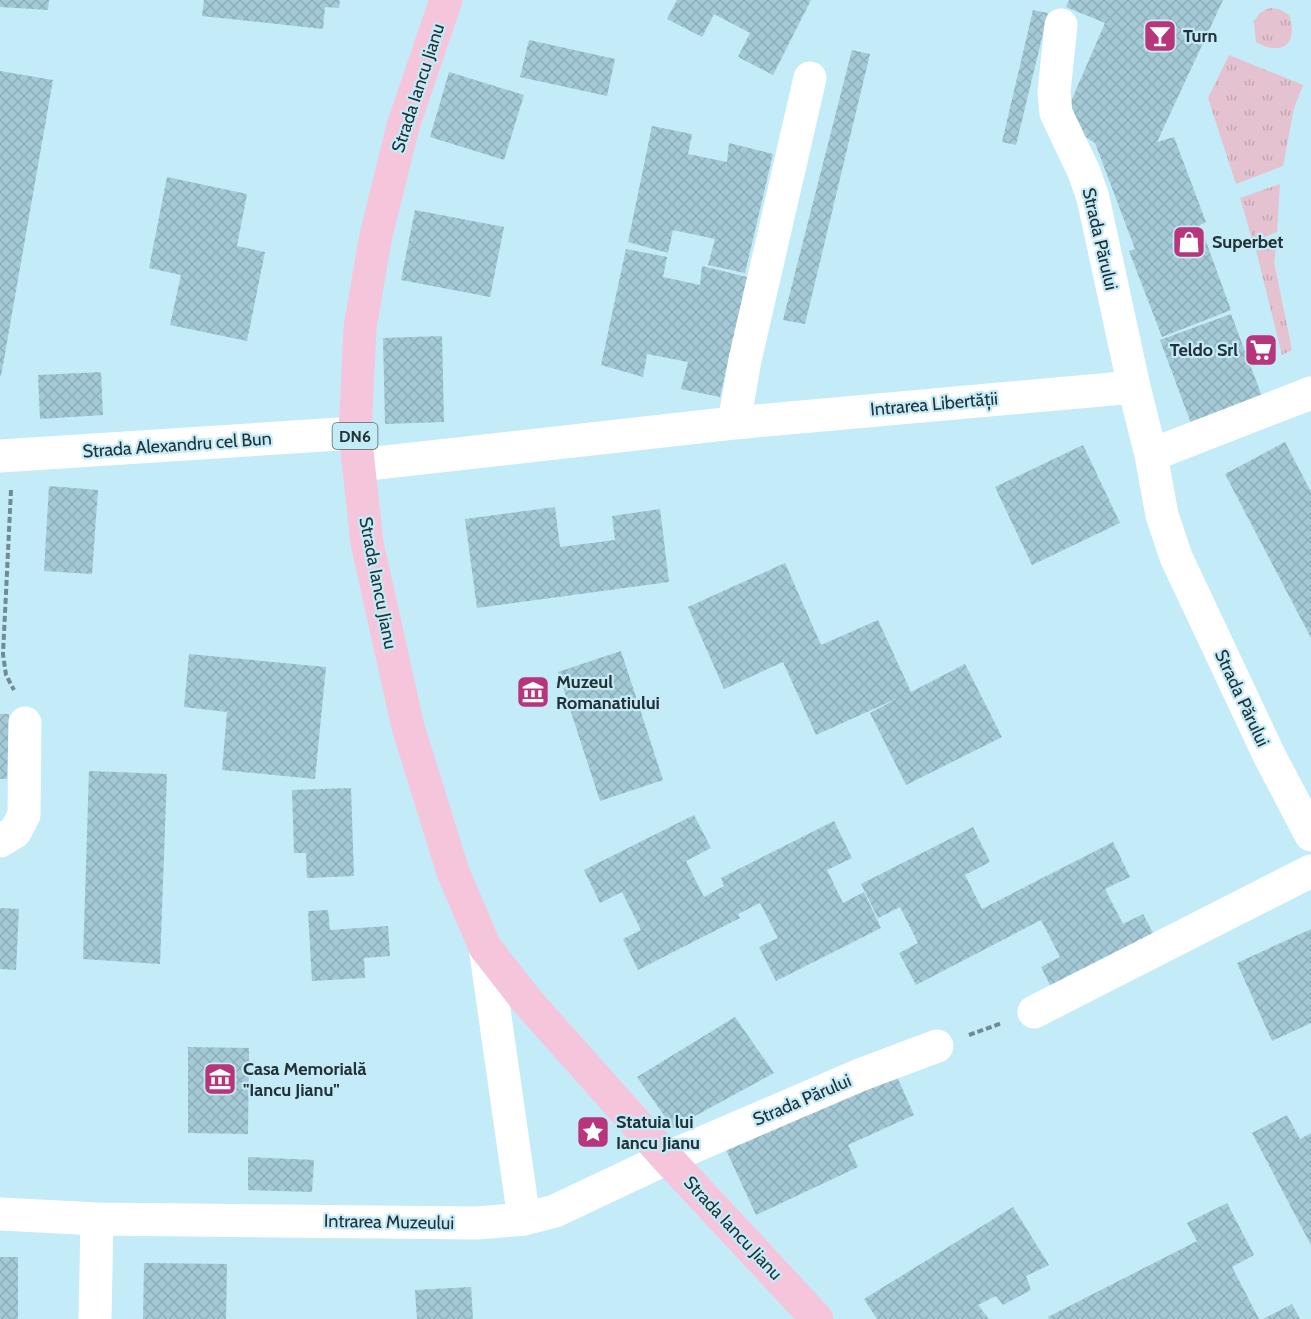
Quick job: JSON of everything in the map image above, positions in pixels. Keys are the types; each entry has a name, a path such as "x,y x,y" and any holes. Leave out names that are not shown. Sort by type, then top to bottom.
{"main road":[{"name":"Strada Iancu Jianu","path":"446,0 403,126 375,240 360,328 357,449 367,543 408,727 453,872 485,947 527,1001 667,1158 817,1319"}],"street":[{"name":"Strada Părului","path":"1061,25 1054,92 1056,113 1080,163 1093,198 1151,455 1162,514 1176,557 1269,755 1311,835"},
{"path":"734,423 745,360 810,78"},
{"name":"Intrarea Libertății","path":"357,449 734,423 1134,387"},
{"path":"1151,455 1311,393"},
{"name":"Strada Alexandru cel Bun","path":"6,456 357,449"},
{"path":"0,841 15,832 24,815 25,723"},
{"path":"1034,1012 1311,871"},
{"name":"Strada Iancu Jianu","path":"485,947 524,1220"},
{"name":"Strada Părului","path":"667,1158 861,1075 938,1046"},
{"name":"Intrarea Muzeului","path":"0,1214 97,1219 477,1223 524,1220 555,1211 667,1158"},
{"path":"94,1319 97,1219"}],"path":[{"path":"6,456 3,654 6,675 19,699 25,723"},
{"path":"938,1046 1034,1012"}],"green space":[{"path":"1269,8 1279,9 1289,15 1292,33 1290,40 1281,47 1274,48 1256,42 1254,21 1260,13"},
{"path":"1229,55 1303,85 1294,108 1283,166 1236,184 1208,98"},
{"path":"1280,184 1277,232 1253,242 1240,198"},
{"path":"1277,242 1274,262 1292,350 1282,355 1256,250"}],"building":[{"path":"0,0 49,0 48,10 0,7"},
{"path":"204,0 340,0 339,8 325,7 323,29 202,16"},
{"path":"677,0 811,0 773,75 738,57 750,33 714,14 702,37 667,19"},
{"path":"1069,0 1223,0 1157,142 1174,137 1206,222 1200,225 1231,310 1162,337 1129,251 1135,249 1095,143 1062,122 1105,23 1066,7"},
{"path":"1033,10 1048,13 1016,145 1002,142"},
{"path":"529,40 615,59 607,96 520,77"},
{"path":"852,50 870,54 805,324 783,320"},
{"path":"0,71 53,80 1,376 0,376"},
{"path":"449,72 524,95 504,160 430,137"},
{"path":"652,126 692,134 688,154 727,162 729,143 773,154 745,273 708,265 715,239 673,230 668,253 628,242"},
{"path":"167,177 247,194 237,246 265,252 247,341 170,325 181,275 149,268"},
{"path":"415,210 504,227 490,297 401,280"},
{"path":"626,249 667,257 663,277 700,285 702,266 747,277 720,397 681,389 688,362 647,354 643,377 601,365"},
{"path":"1231,314 1263,399 1192,426 1160,340"},
{"path":"442,336 444,422 385,424 383,338"},
{"path":"101,372 103,415 40,419 38,375"},
{"path":"1285,442 1311,492 1311,638 1225,474"},
{"path":"1083,445 1120,523 1032,565 995,487"},
{"path":"49,486 98,490 92,574 44,571"},
{"path":"555,507 560,547 615,540 612,516 660,509 669,582 477,608 465,519"},
{"path":"785,563 821,645 878,620 911,692 965,664 1002,737 906,785 870,713 898,698 816,735 783,662 724,689 688,607"},
{"path":"621,651 663,780 600,801 558,672"},
{"path":"189,654 326,667 315,779 222,770 227,712 184,707"},
{"path":"0,714 9,714 7,779 0,779"},
{"path":"89,771 167,774 160,964 83,959"},
{"path":"351,788 354,876 307,878 306,853 294,853 292,790"},
{"path":"694,815 711,848 686,861 704,897 724,886 721,878 834,821 852,858 827,870 843,903 864,892 881,928 776,981 759,947 778,938 760,903 738,914 740,918 638,970 623,939 641,930 622,892 600,903 584,870"},
{"path":"973,827 990,862 965,875 982,909 1113,842 1130,877 1105,889 1123,924 1143,914 1160,946 1057,999 1041,967 1060,957 1041,920 916,985 899,953 918,943 900,907 878,918 861,884"},
{"path":"0,908 19,909 16,970 0,969"},
{"path":"328,910 330,930 388,926 390,956 364,958 365,978 312,981 308,911"},
{"path":"1311,929 1311,1023 1272,1041 1237,963"},
{"path":"735,1017 774,1073 673,1128 637,1077"},
{"path":"188,1047 249,1048 248,1134 188,1133"},
{"path":"895,1072 914,1115 848,1145 858,1167 756,1215 726,1150"},
{"path":"1287,1115 1300,1139 1311,1133 1311,1245 1252,1133"},
{"path":"248,1157 314,1160 312,1192 248,1190"},
{"path":"1227,1203 1254,1255 1232,1267 1259,1319 1049,1319 1048,1317 1197,1241 1187,1223"},
{"path":"1013,1207 1049,1265 1026,1276 1031,1290 1003,1305 996,1296 978,1305 989,1319 877,1319 864,1299"},
{"path":"0,1257 18,1257 18,1319 0,1319"},
{"path":"144,1263 227,1264 226,1319 143,1319"},
{"path":"471,1287 473,1319 417,1319 415,1290"},
{"path":"1292,1304 1300,1319 1263,1319"}],"place":[{"name":"Turn","path":"1160,36"},
{"name":"Superbet","path":"1189,242"},
{"name":"Teldo Srl","path":"1261,350"},
{"name":"Muzeul Romanatiului","path":"533,692"},
{"name":"Casa Memorială \"Iancu Jianu\"","path":"220,1079"},
{"name":"Statuia lui Iancu Jianu","path":"593,1132"}]}
